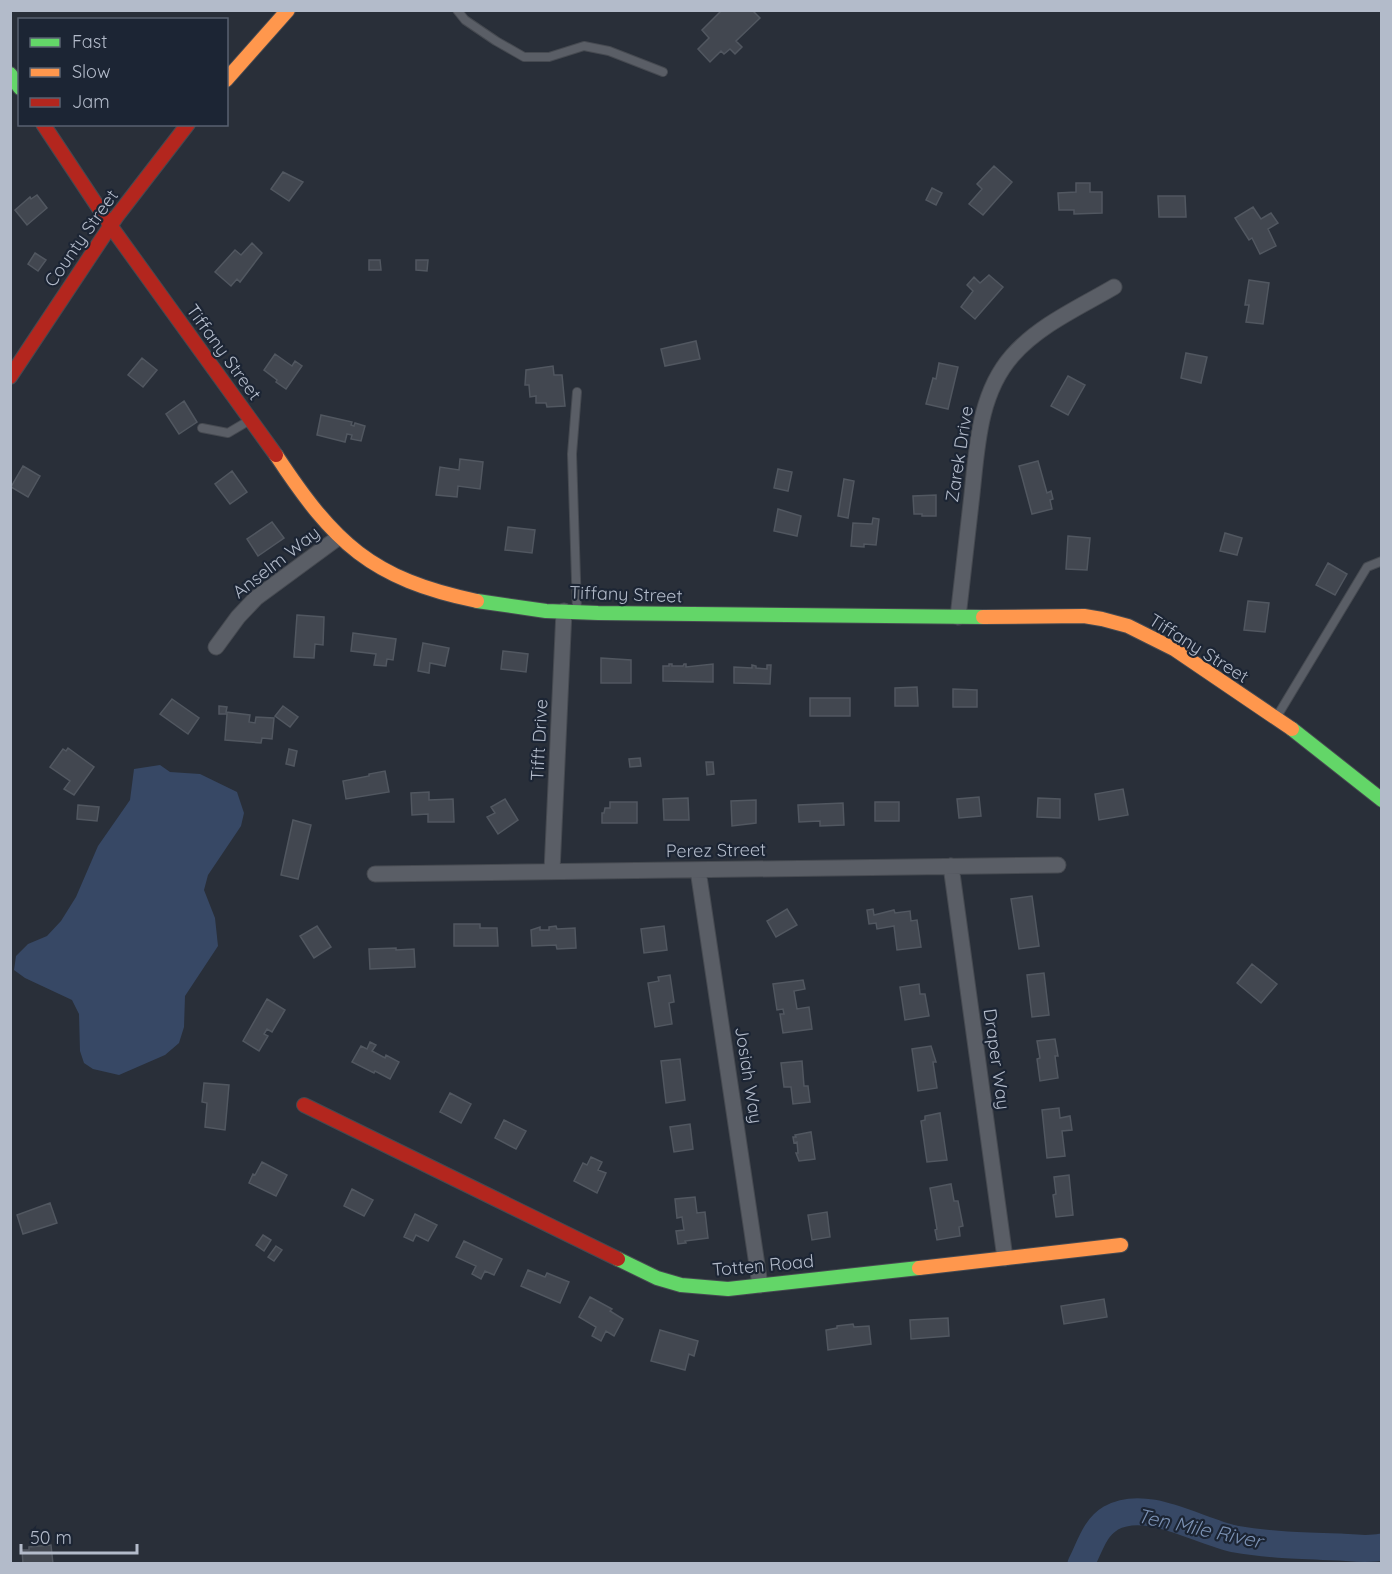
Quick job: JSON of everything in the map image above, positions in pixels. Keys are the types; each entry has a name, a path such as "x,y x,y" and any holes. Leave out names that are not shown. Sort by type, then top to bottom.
{"street":[{"path":"228,78 288,10"},
{"name":"Tiffany Street","path":"44,126 111,226 251,419 296,488 319,518 365,559 379,568 430,591 483,603 570,611 632,614 1079,616 1097,618 1128,626 1163,642 1318,749 1382,800"},
{"name":"County Street","path":"10,377 111,226 164,152 186,126"},
{"name":"Zarek Drive","path":"958,617 980,428 991,388 1001,370 1027,342 1114,287"},
{"name":"Anselm Way","path":"216,647 238,617 256,598 339,537"},
{"name":"Tifft Drive","path":"552,872 570,611"},
{"name":"Perez Street","path":"375,874 1058,865"},
{"name":"Draper Way","path":"951,866 1005,1258"},
{"name":"Josiah Way","path":"698,870 760,1285"},
{"name":"Totten Road","path":"304,1106 657,1278 681,1285 728,1289 1121,1245"}],"lane":[{"path":"457,10 465,20 524,57 549,57 584,46 609,51 663,72"},
{"path":"570,611 572,454 577,392"},
{"path":"202,428 228,433 251,419"},
{"path":"1276,719 1367,567 1382,561"}],"water":[{"path":"160,765 170,772 200,774 237,792 244,813 241,826 208,875 204,890 215,918 218,946 185,996 184,1027 179,1043 165,1055 119,1075 93,1069 84,1063 80,1051 79,1014 72,1000 25,978 14,970 16,956 28,944 47,936 61,921 76,897 98,846 130,800 134,769"}],"building":[{"path":"722,10 752,10 760,18 736,41 742,47 735,54 730,49 724,54 721,51 710,62 698,49 709,38 702,30"},
{"path":"994,166 1012,182 983,215 969,204 982,189 977,184"},
{"path":"283,172 303,182 289,201 271,189"},
{"path":"1076,183 1090,183 1090,192 1102,192 1102,213 1074,214 1074,210 1059,210 1058,193 1076,192"},
{"path":"932,188 942,193 936,205 926,200"},
{"path":"37,195 47,208 27,225 15,210 30,197 31,199"},
{"path":"1158,196 1185,196 1186,217 1159,217"},
{"path":"1253,207 1261,219 1271,213 1278,223 1268,229 1276,246 1260,254 1252,238 1249,240 1235,218"},
{"path":"252,243 262,253 240,282 237,279 231,286 215,272 235,250 241,255"},
{"path":"35,253 46,260 38,271 28,264"},
{"path":"369,260 380,260 381,270 369,270"},
{"path":"416,260 428,260 427,271 416,270"},
{"path":"989,275 1003,287 975,319 961,307 973,291 967,285 974,277 980,283"},
{"path":"1249,280 1269,283 1263,324 1246,322 1249,305 1245,305"},
{"path":"696,341 700,359 665,366 661,349"},
{"path":"1186,353 1207,357 1201,383 1181,378"},
{"path":"275,354 292,366 295,361 302,366 286,389 264,370"},
{"path":"142,358 157,370 143,387 128,375"},
{"path":"939,363 958,367 948,409 926,404 933,378 936,379"},
{"path":"553,366 554,375 562,375 565,406 547,407 546,403 536,403 536,396 530,397 529,385 525,385 526,370"},
{"path":"1068,376 1085,385 1068,415 1051,406"},
{"path":"184,401 197,422 179,434 166,414"},
{"path":"321,415 352,422 351,425 354,426 355,423 365,426 361,441 351,439 352,435 347,434 345,442 317,435"},
{"path":"460,459 483,462 480,489 458,486 457,497 436,495 440,467 459,470"},
{"path":"1038,461 1047,493 1051,491 1052,509 1032,514 1019,466"},
{"path":"23,466 40,476 28,497 11,487"},
{"path":"778,469 792,472 788,491 774,488"},
{"path":"232,471 247,492 230,504 215,484"},
{"path":"844,479 854,481 848,518 838,516"},
{"path":"936,495 936,516 914,514 913,496"},
{"path":"778,509 801,516 797,536 774,531"},
{"path":"873,518 879,519 876,545 851,546 853,523 872,524"},
{"path":"272,522 284,538 258,556 247,539"},
{"path":"508,527 535,530 532,553 505,550"},
{"path":"1225,533 1242,538 1237,555 1220,551"},
{"path":"1068,536 1090,538 1087,570 1066,569"},
{"path":"1328,563 1347,574 1335,595 1316,585"},
{"path":"1248,601 1269,603 1265,632 1244,630"},
{"path":"297,615 324,617 323,645 315,644 314,658 294,657"},
{"path":"353,633 396,639 393,660 387,659 386,666 374,665 376,654 351,651"},
{"path":"423,643 449,648 445,666 430,663 429,673 418,671"},
{"path":"503,651 528,654 526,672 501,669"},
{"path":"601,658 631,660 631,683 601,683"},
{"path":"669,664 683,666 686,664 686,667 713,664 713,682 663,681 663,666 669,666"},
{"path":"752,665 756,668 767,669 767,665 771,665 770,684 734,683 734,667 752,668"},
{"path":"917,687 918,706 895,706 895,688"},
{"path":"953,689 977,690 977,707 953,707"},
{"path":"810,698 850,698 850,716 810,716"},
{"path":"172,699 199,718 188,734 160,714"},
{"path":"219,706 227,707 226,712 250,715 249,722 255,723 256,717 274,718 272,739 262,738 261,743 225,740 227,714 219,714"},
{"path":"283,706 298,717 290,727 275,716"},
{"path":"68,748 94,767 74,795 64,789 70,781 50,767 63,749 66,751"},
{"path":"289,749 297,751 294,766 286,764"},
{"path":"640,758 641,766 630,767 629,759"},
{"path":"706,762 713,762 714,774 707,775"},
{"path":"385,771 389,792 346,799 343,781"},
{"path":"1123,789 1128,815 1099,820 1095,794"},
{"path":"429,792 429,800 453,799 454,822 428,822 428,814 412,815 411,793"},
{"path":"979,797 981,816 959,818 957,799"},
{"path":"688,798 689,820 664,820 663,799"},
{"path":"1038,798 1060,799 1060,818 1037,817"},
{"path":"505,799 518,820 498,834 487,817 495,813 491,807"},
{"path":"756,800 756,823 732,826 731,801"},
{"path":"610,802 637,802 637,823 602,823 602,813 605,808 610,808"},
{"path":"875,802 899,802 899,821 875,821"},
{"path":"843,803 844,825 820,826 820,821 799,822 798,805"},
{"path":"78,805 99,807 97,821 77,819"},
{"path":"293,820 311,825 298,879 281,875"},
{"path":"1032,896 1039,946 1019,949 1011,899"},
{"path":"787,909 797,925 776,937 767,921"},
{"path":"873,909 874,915 894,910 895,913 910,911 911,921 917,920 921,947 897,950 894,926 877,929 876,923 869,924 867,910"},
{"path":"454,924 480,924 480,928 497,928 498,946 454,946"},
{"path":"317,926 331,947 314,958 300,936"},
{"path":"556,926 557,929 575,928 576,948 557,949 556,945 532,946 531,930 540,927 540,930 549,930 549,927"},
{"path":"664,926 667,950 644,953 641,929"},
{"path":"396,948 396,950 414,949 415,967 370,969 369,949"},
{"path":"1252,964 1277,984 1261,1003 1237,983"},
{"path":"1044,973 1049,1015 1032,1017 1027,975"},
{"path":"670,975 674,1002 669,1003 672,1024 655,1027 648,983 659,981 658,977"},
{"path":"803,980 805,989 794,991 797,1009 809,1007 812,1029 783,1033 780,1014 784,1014 783,1009 777,1010 773,984"},
{"path":"919,984 920,994 925,994 929,1016 905,1020 900,987"},
{"path":"267,999 285,1010 272,1032 267,1029 264,1034 268,1036 259,1051 243,1041"},
{"path":"1055,1039 1058,1078 1040,1081 1037,1041"},
{"path":"370,1042 376,1045 372,1051 399,1062 390,1079 352,1062 361,1046 367,1049"},
{"path":"931,1046 936,1062 933,1062 937,1088 918,1091 912,1049"},
{"path":"680,1059 685,1100 666,1103 661,1061"},
{"path":"802,1061 804,1086 808,1086 810,1102 793,1104 791,1087 784,1087 781,1063"},
{"path":"204,1083 229,1085 225,1130 205,1127 207,1103 202,1102"},
{"path":"450,1093 471,1104 461,1123 440,1112"},
{"path":"1059,1108 1060,1118 1070,1116 1072,1130 1062,1131 1065,1156 1047,1158 1042,1110"},
{"path":"940,1113 947,1160 927,1162 921,1121 925,1120 925,1116"},
{"path":"504,1120 526,1131 516,1149 495,1138"},
{"path":"690,1124 693,1149 674,1152 670,1127"},
{"path":"811,1132 815,1159 799,1161 796,1153 798,1153 797,1142 794,1143 793,1137"},
{"path":"591,1157 602,1162 598,1170 606,1173 597,1193 574,1181 583,1163 587,1165"},
{"path":"262,1162 287,1175 276,1196 249,1183"},
{"path":"1069,1175 1073,1215 1056,1217 1053,1195 1056,1194 1054,1177"},
{"path":"951,1184 954,1201 958,1201 963,1226 959,1227 960,1236 937,1240 930,1188"},
{"path":"352,1189 373,1200 364,1216 344,1206"},
{"path":"695,1197 697,1213 705,1212 708,1238 678,1244 676,1231 684,1230 682,1217 677,1218 675,1199"},
{"path":"50,1203 57,1223 23,1234 17,1215"},
{"path":"827,1212 830,1237 812,1240 808,1215"},
{"path":"415,1214 437,1225 428,1241 416,1235 413,1241 404,1237"},
{"path":"263,1235 271,1240 264,1251 256,1245"},
{"path":"464,1241 502,1259 494,1275 485,1271 481,1279 472,1274 476,1266 456,1257"},
{"path":"276,1246 282,1250 274,1261 268,1257"},
{"path":"528,1270 545,1277 547,1273 569,1282 560,1303 521,1286"},
{"path":"590,1297 612,1309 610,1311 623,1319 614,1336 606,1331 601,1341 592,1336 596,1327 579,1317"},
{"path":"1104,1299 1107,1317 1064,1324 1061,1306"},
{"path":"948,1318 949,1336 911,1339 910,1320"},
{"path":"853,1324 854,1327 869,1326 871,1344 828,1350 826,1330"},
{"path":"660,1330 698,1341 694,1356 689,1354 685,1370 651,1361"},
{"path":"51,1545 53,1564 23,1564 22,1550"}],"waterway":[{"name":"Ten Mile River","path":"1081,1564 1096,1532 1105,1522 1125,1513 1140,1512 1172,1518 1220,1535 1248,1541 1287,1545 1382,1547"}],"traffic: fast":[{"path":"10,74 18,85"},
{"path":"477,601 546,611 598,613 983,617"},
{"path":"1292,729 1382,800"},
{"path":"618,1259 657,1278 681,1285 728,1289 919,1268"}],"traffic: slow":[{"path":"228,78 288,10"},
{"path":"276,455 317,512 358,553 409,581 440,592 477,601"},
{"path":"983,617 1084,616 1128,626 1174,649 1292,729"},
{"path":"919,1268 1121,1245"}],"traffic: jam":[{"path":"44,126 112,228 276,455"},
{"path":"10,377 117,216 186,126"},
{"path":"304,1105 618,1259"}]}
